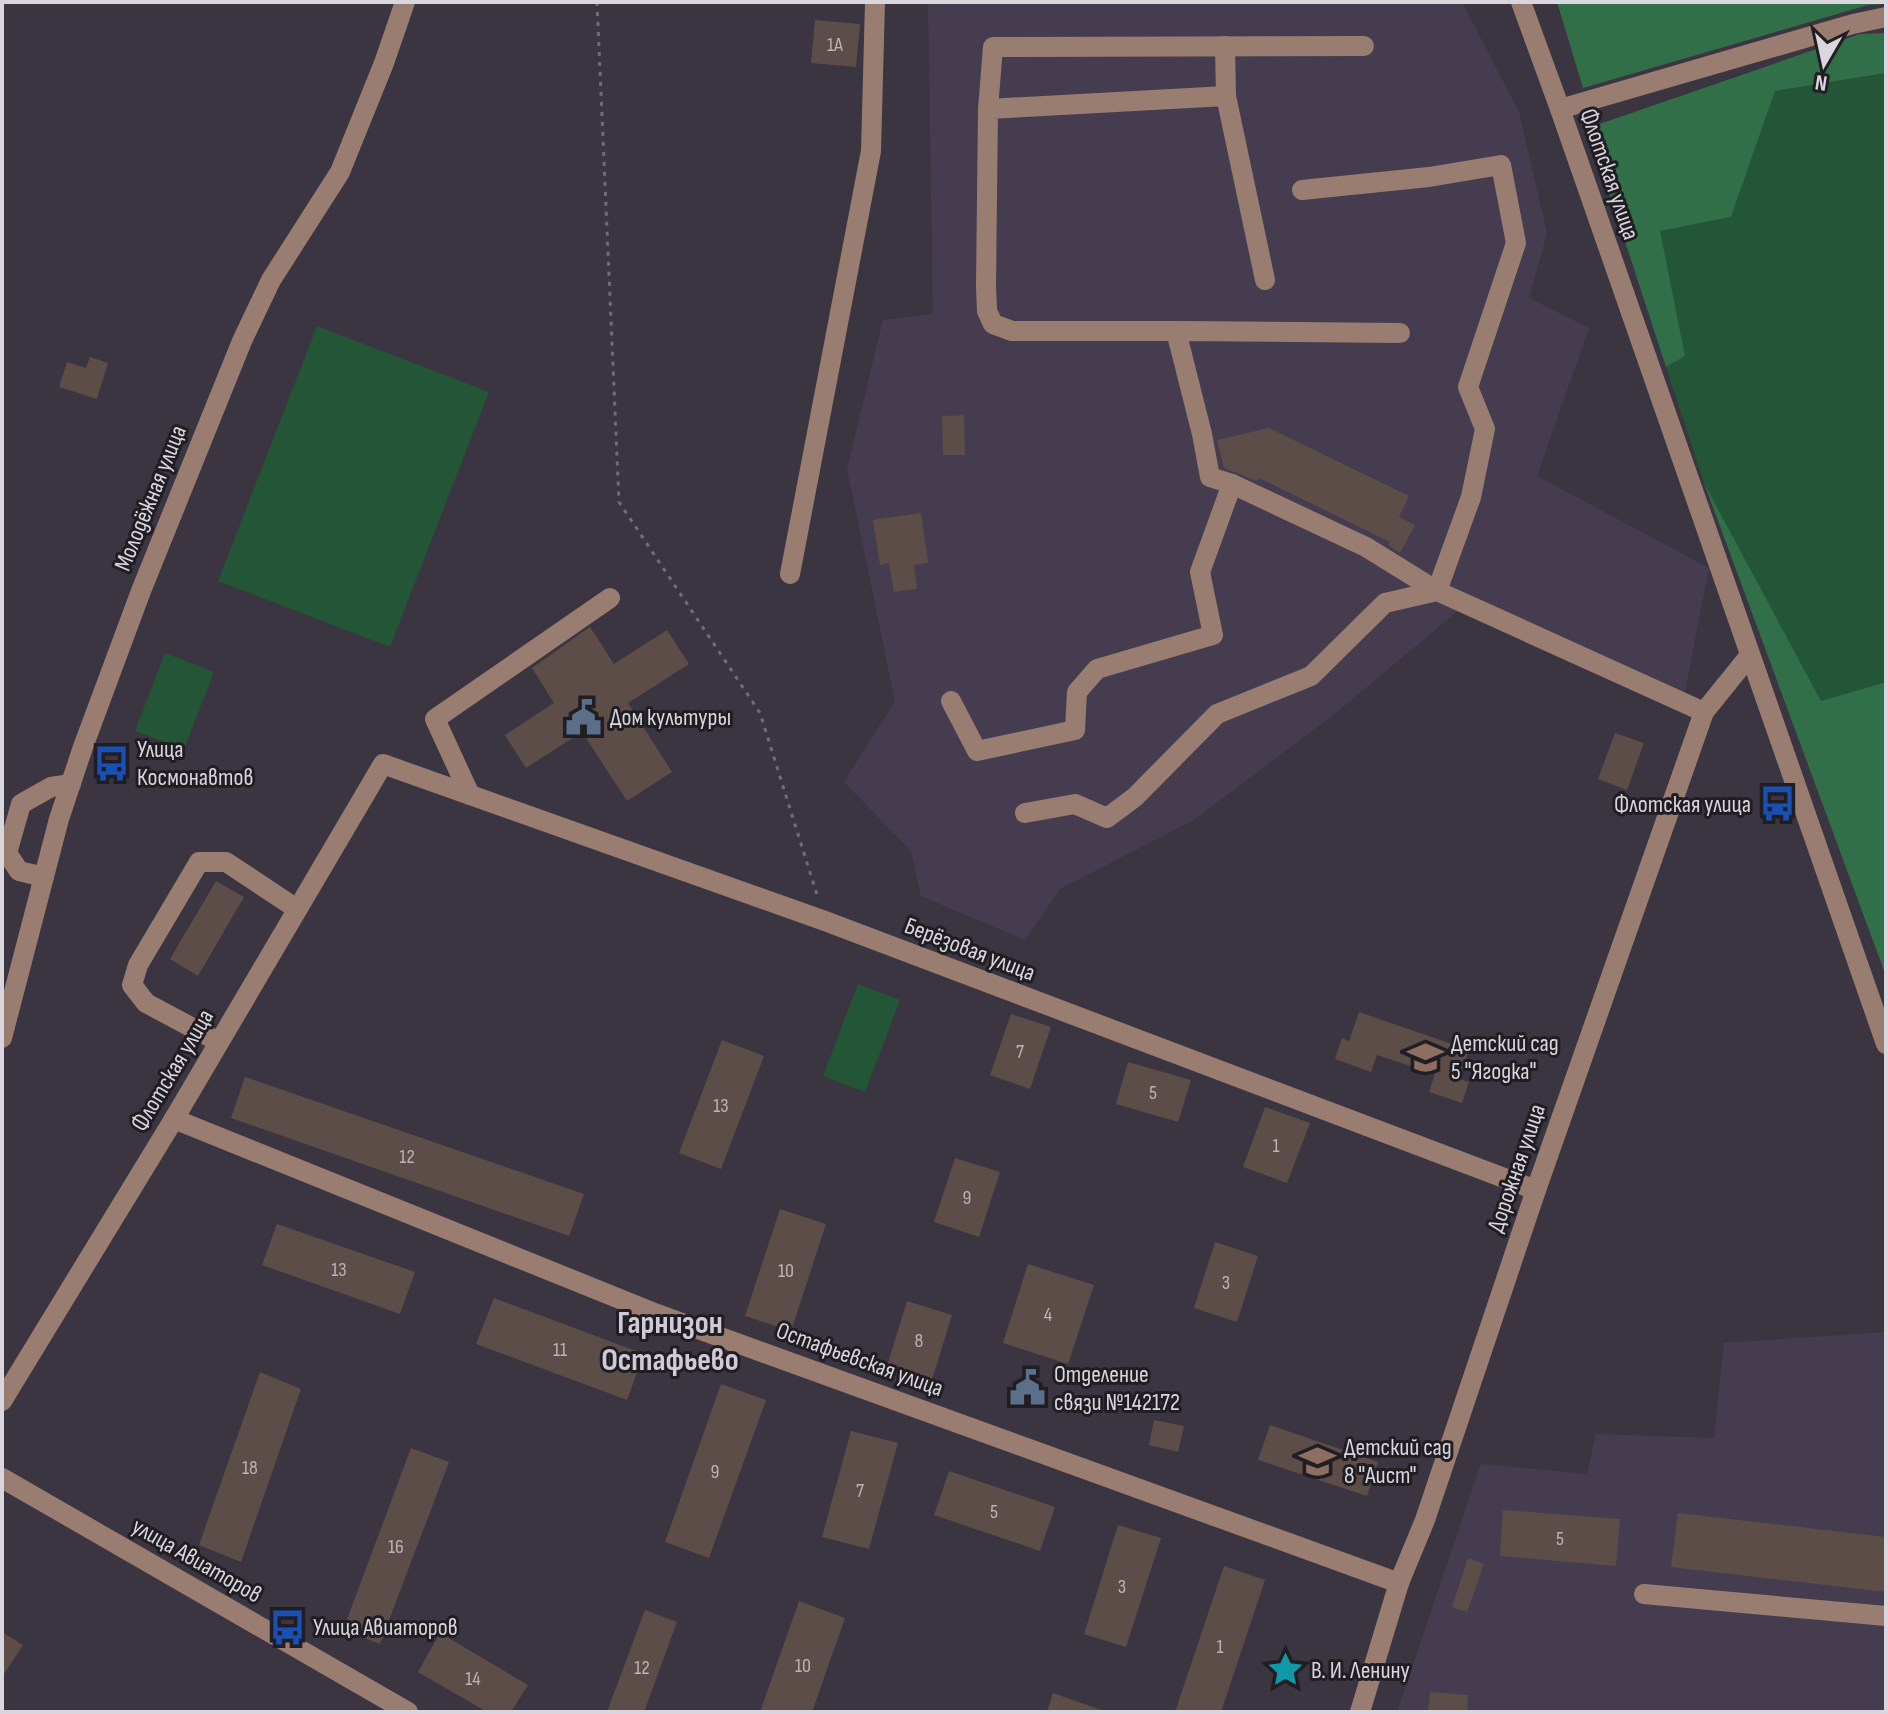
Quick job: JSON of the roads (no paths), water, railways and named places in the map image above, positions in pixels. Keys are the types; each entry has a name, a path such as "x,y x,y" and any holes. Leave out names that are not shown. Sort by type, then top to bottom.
{"street":[{"name":"Молодёжная улица","path":"2,1038 59,819 141,591 242,341 271,280 340,172 405,2"},
{"path":"790,574 871,151 875,2"},
{"name":"Флотская улица","path":"1521,2 1886,1044"},
{"path":"1560,109 1886,17"},
{"path":"1225,46 1226,96 1265,280"},
{"path":"1364,46 993,47 988,109 987,311 993,324 1012,331 1400,333"},
{"path":"988,109 1226,96"},
{"path":"1302,190 1429,177 1501,165 1516,243 1468,387 1485,429 1471,497 1437,591"},
{"path":"1176,331 1210,477 1232,484 1366,547 1437,591 1704,712"},
{"path":"951,701 977,751 1075,730 1077,692 1097,669 1213,635 1200,572 1232,484"},
{"path":"1025,813 1075,804 1107,818 1135,797 1217,714 1311,676 1385,603 1437,591"},
{"path":"470,795 435,719 610,598"},
{"name":"Дорожная улица","path":"1360,1712 1399,1583 1425,1520 1536,1190 1704,712 1750,655"},
{"name":"Флотская улица","path":"2,1401 174,1119 383,764"},
{"name":"Берёзовая улица","path":"383,764 825,921 1536,1190"},
{"path":"44,877 19,871 7,853 21,804 51,787 71,784"},
{"path":"219,1042 146,1003 132,985 138,965 199,862 226,862 297,909"},
{"name":"Остафьевская улица","path":"174,1119 657,1314 1399,1583"},
{"name":"улица Авиаторов","path":"2,1478 408,1712"},
{"path":"1644,1594 1886,1616"}],"place":[{"name":"Дом культуры","path":"584,717"},
{"name":"Улица Космонавтов","path":"111,763"},
{"name":"Флотская улица","path":"1777,804"},
{"name":"Детский сад 5 \"Ягодка\"","path":"1425,1057"},
{"name":"Отделение связи №142172","path":"1028,1388"},
{"name":"Детский сад 8 \"Аист\"","path":"1318,1461"},
{"name":"Улица Авиаторов","path":"287,1627"},
{"name":"В. И. Ленину","path":"1285,1670"}],"district":[{"name":"Гарнизон Остафьево","path":"670,1340"}]}
